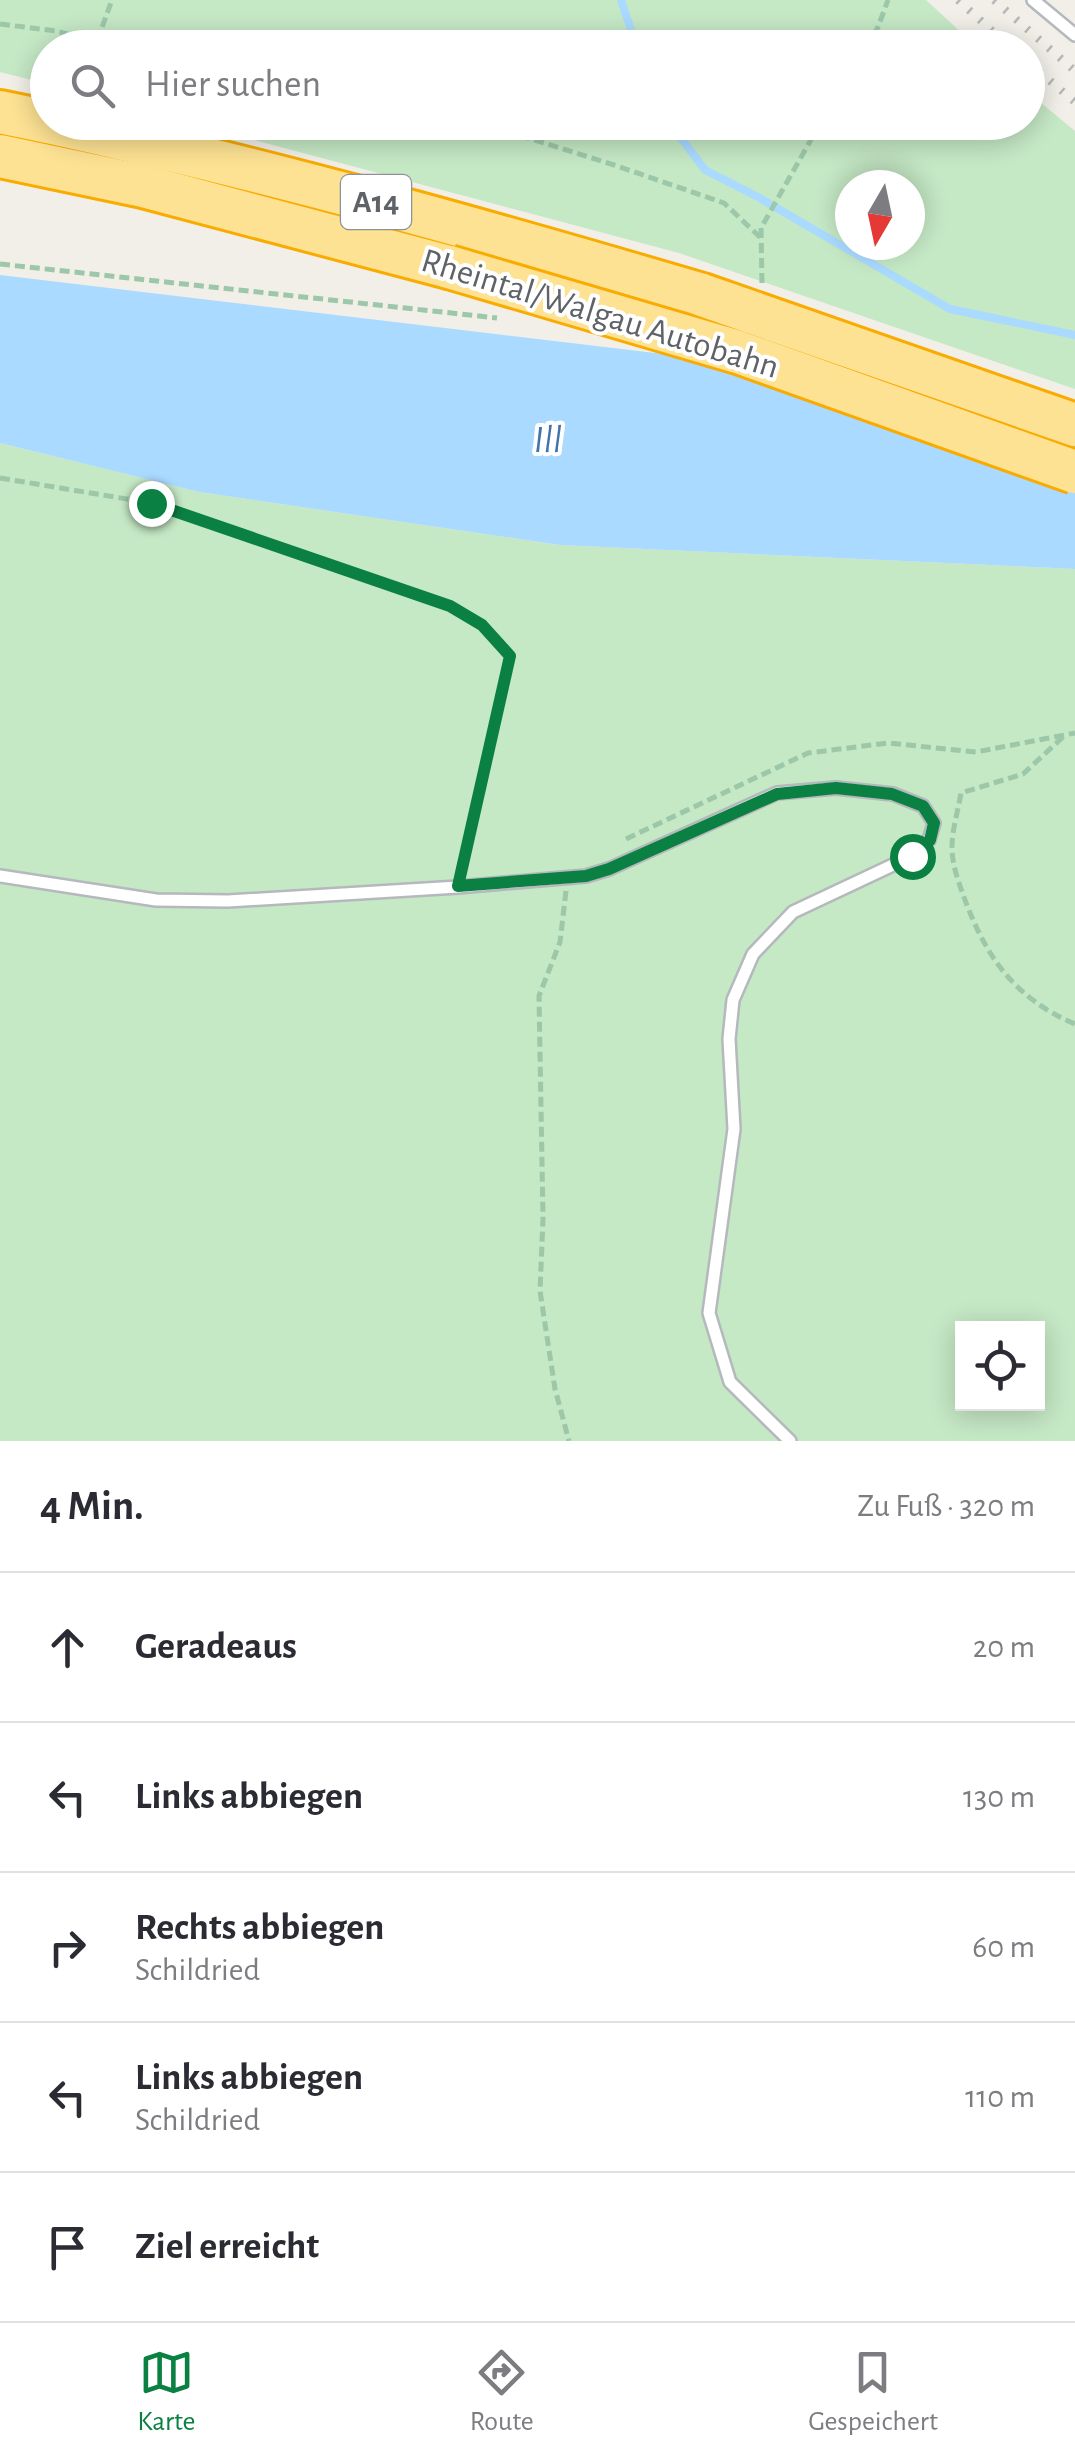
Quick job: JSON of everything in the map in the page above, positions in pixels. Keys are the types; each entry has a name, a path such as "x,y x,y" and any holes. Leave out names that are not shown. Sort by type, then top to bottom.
{"highway":[{"name":"Rheintal/Walgau Autobahn","path":"0,112 30,118"},
{"name":"Rheintal/Walgau Autobahn","path":"129,140 468,225 702,296 1075,425"},
{"name":"Rheintal/Walgau Autobahn","path":"0,156 143,186 449,267 738,352 1075,472"}],"lane":[{"path":"1033,0 1075,35"},
{"path":"0,876 156,900 228,901 458,886 568,877 609,869 777,794 836,788 892,794 923,806 934,823 930,840 912,856 794,912 753,954 733,1000 729,1038 734,1130 709,1314 730,1382 790,1441"}],"path":[{"path":"101,30 112,0"},
{"path":"874,30 888,0"},
{"path":"0,24 56,30"},
{"path":"534,140 724,203 761,238"},
{"path":"762,295 761,228 811,140"},
{"path":"0,264 510,319"},
{"path":"0,478 151,503 450,606 482,625 510,656 458,886"},
{"path":"1064,736 1024,774 961,793 952,846 954,868 975,926 1001,973 1038,1005 1075,1024"},
{"path":"568,877 560,942 539,996 543,1219 540,1291 555,1389 569,1441"}],"green space":[{"path":"0,0 926,0 959,30 30,30 30,80 0,72"},
{"path":"1045,106 1075,131 1075,389 679,253 254,140 1045,140"},
{"path":"0,443 199,492 560,545 1075,569 1075,1441 0,1441"}],"water":[{"name":"Ill","path":"0,275 1075,403 1075,569 560,545 199,492 0,443"}],"waterway":[{"path":"621,0 631,30"},
{"path":"682,140 705,170 950,309 1075,335"}],"railway":[{"path":"958,0 991,30"},
{"path":"994,0 1028,30"},
{"path":"1045,45 1075,71"},
{"path":"1045,76 1075,102"}],"route":[{"path":"151,503 450,606 482,625 510,656 458,886 586,876 777,794 836,788 892,794 923,806 934,823 930,840 912,856"}]}
